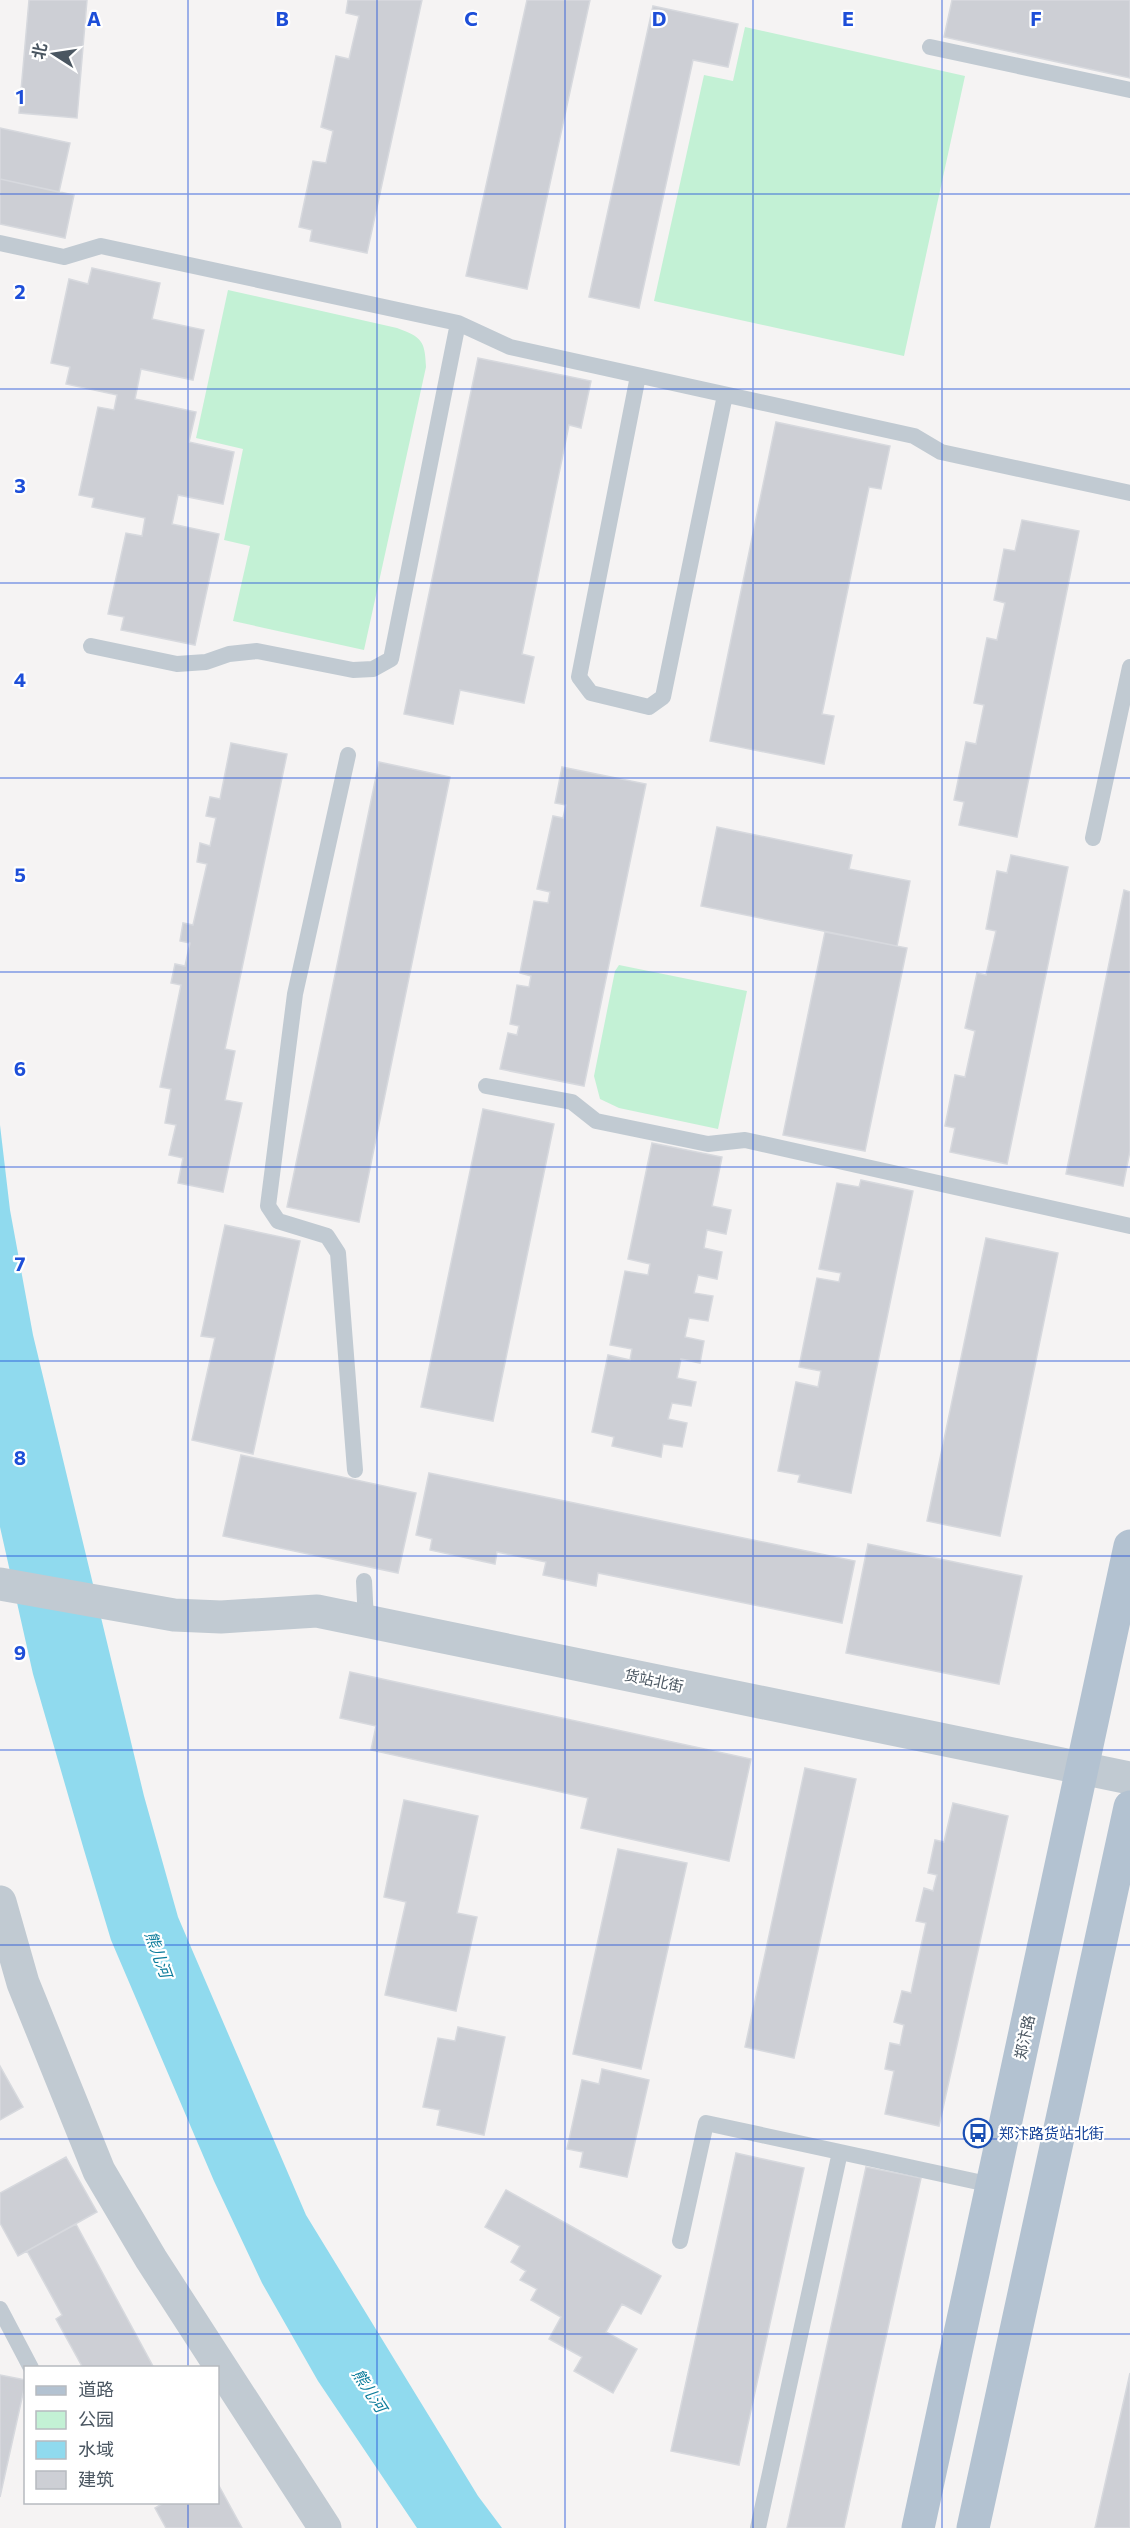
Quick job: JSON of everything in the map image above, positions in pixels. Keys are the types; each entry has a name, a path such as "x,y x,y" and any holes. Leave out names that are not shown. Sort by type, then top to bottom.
{"main road":[{"name":"郑汴路","path":"918,2528 1130,1546"},
{"path":"973,2528 1130,1807"}],"street":[{"name":"货站北街","path":"0,1584 174,1615 221,1617 317,1611 1130,1778"},
{"path":"0,1902 23,1983 99,2171 151,2259 325,2528"}],"lane":[{"path":"930,47 1130,90"},
{"path":"0,243 64,257 101,246 458,323 510,347 914,436 941,452 1130,493"},
{"path":"91,646 177,664 206,662 230,654 257,651 353,670 373,669 391,659 458,323"},
{"path":"638,376 579,677 591,693 649,707 663,697 725,395"},
{"path":"1093,838 1130,667"},
{"path":"348,755 295,994 268,1206 278,1221 327,1236 338,1253 355,1470"},
{"path":"486,1086 572,1102 596,1121 708,1144 744,1140 1130,1226"},
{"path":"364,1581 366,1621"},
{"path":"680,2241 706,2123 992,2185"},
{"path":"758,2528 840,2152"},
{"path":"0,2309 30,2366"}],"green space":[{"path":"745,27 965,76 904,356 654,301 704,75 733,81"},
{"path":"228,290 397,328 417,337 425,351 426,367 364,650 233,621 250,546 224,540 243,449 196,438"},
{"path":"619,965 747,991 718,1129 619,1108 600,1099 594,1076 615,971"}],"water":[{"name":"熊儿河","path":"0,1125 10,1210 33,1335 144,1796 178,1917 306,2215 478,2496 502,2528 417,2528 318,2381 262,2283 214,2181 111,1940 33,1674 0,1527"}],"building":[{"path":"29,0 87,0 77,118 19,113"},
{"path":"348,0 422,0 367,253 310,241 312,230 299,227 313,161 326,163 333,131 321,127 336,56 349,59 359,16 346,13"},
{"path":"527,0 590,0 527,289 466,276"},
{"path":"952,0 1130,0 1130,78 944,37"},
{"path":"653,6 738,24 728,67 693,60 639,308 589,297"},
{"path":"0,128 70,143 59,192 0,179"},
{"path":"0,179 74,195 65,238 0,224"},
{"path":"92,268 160,283 152,319 204,330 193,380 141,369 135,399 196,412 189,442 234,452 223,504 178,495 172,524 219,534 195,645 121,630 124,617 108,614 126,533 142,536 145,518 92,507 94,498 79,495 98,407 114,410 117,395 66,384 70,367 51,363 69,279 88,284"},
{"path":"478,358 591,381 581,428 569,425 522,654 534,657 524,703 460,690 453,724 404,714"},
{"path":"776,422 890,446 881,489 869,487 822,714 834,716 824,764 710,741"},
{"path":"1022,520 1079,531 1017,837 959,825 964,802 954,800 966,742 976,744 984,705 974,703 987,638 997,640 1005,603 994,600 1004,549 1015,551"},
{"path":"231,743 287,754 225,1049 235,1051 225,1100 242,1103 223,1192 178,1183 183,1158 169,1155 176,1125 165,1123 171,1089 160,1087 181,985 171,983 175,964 185,966 190,943 180,941 183,923 193,925 207,864 197,862 200,843 210,846 216,818 206,816 210,797 220,799"},
{"path":"379,762 450,777 359,1222 287,1207"},
{"path":"562,767 646,784 584,1086 500,1069 508,1033 517,1035 519,1026 510,1024 517,985 529,987 531,976 520,973 534,901 548,903 550,892 537,889 553,816 563,818 566,805 555,803"},
{"path":"717,827 852,855 849,869 910,881 897,946 701,906"},
{"path":"1011,855 1068,867 1007,1164 950,1152 955,1128 945,1126 955,1075 965,1077 975,1031 965,1028 977,973 986,975 996,931 986,929 997,871 1007,873"},
{"path":"1124,890 1130,892 1130,1151 1123,1186 1066,1174"},
{"path":"825,932 907,948 865,1151 783,1135"},
{"path":"483,1109 554,1124 493,1421 421,1407"},
{"path":"652,1143 722,1157 712,1206 731,1210 726,1234 707,1230 704,1248 722,1252 717,1279 698,1275 694,1293 713,1296 708,1321 689,1318 685,1337 704,1341 700,1363 681,1359 677,1378 696,1382 691,1406 672,1403 668,1419 687,1423 682,1447 663,1444 661,1457 612,1446 614,1437 592,1432 608,1355 630,1360 632,1349 610,1345 625,1271 648,1275 650,1264 628,1259"},
{"path":"861,1180 913,1191 851,1493 798,1482 800,1475 778,1471 796,1382 818,1387 821,1371 799,1367 817,1278 839,1282 841,1273 819,1269 837,1183 859,1187"},
{"path":"225,1225 300,1241 253,1454 192,1440 215,1338 201,1336"},
{"path":"986,1238 1058,1253 1000,1536 927,1521"},
{"path":"241,1455 416,1493 398,1573 223,1536"},
{"path":"429,1473 855,1561 842,1623 598,1573 596,1586 543,1575 546,1562 497,1552 495,1564 430,1550 432,1539 416,1535"},
{"path":"868,1544 1022,1576 999,1684 846,1653"},
{"path":"350,1672 751,1759 729,1861 581,1828 588,1798 371,1750 376,1726 340,1718"},
{"path":"805,1768 856,1779 794,2058 745,2047"},
{"path":"404,1800 478,1816 457,1913 477,1917 456,2011 385,1995 406,1902 384,1897"},
{"path":"953,1803 1008,1816 939,2126 885,2114 894,2071 885,2069 890,2043 900,2045 904,2025 894,2022 902,1991 911,1993 926,1923 916,1921 924,1888 933,1891 937,1875 928,1873 935,1840 944,1842"},
{"path":"618,1849 687,1863 641,2069 573,2054"},
{"path":"458,2027 505,2037 484,2135 437,2125 440,2110 423,2107 438,2038 455,2041"},
{"path":"0,2066 23,2107 0,2120"},
{"path":"602,2069 649,2080 627,2177 580,2167 583,2152 567,2149 582,2080 599,2084"},
{"path":"736,2153 804,2168 739,2465 671,2451"},
{"path":"66,2157 97,2212 18,2256 0,2223 0,2193"},
{"path":"866,2167 921,2178 844,2528 787,2528"},
{"path":"506,2190 661,2276 641,2314 622,2304 606,2332 637,2349 613,2393 574,2371 582,2357 549,2339 561,2317 531,2300 537,2289 520,2280 526,2271 511,2262 520,2246 485,2227"},
{"path":"76,2224 153,2366 82,2366 56,2319 62,2315 27,2251"},
{"path":"1130,2373 1130,2528 1095,2528"},
{"path":"0,2375 24,2380 24,2389 0,2497"},
{"path":"219,2486 242,2528 166,2528 155,2508 162,2504 219,2504"}],"place":[{"name":"郑汴路货站北街","path":"978,2133"}]}
